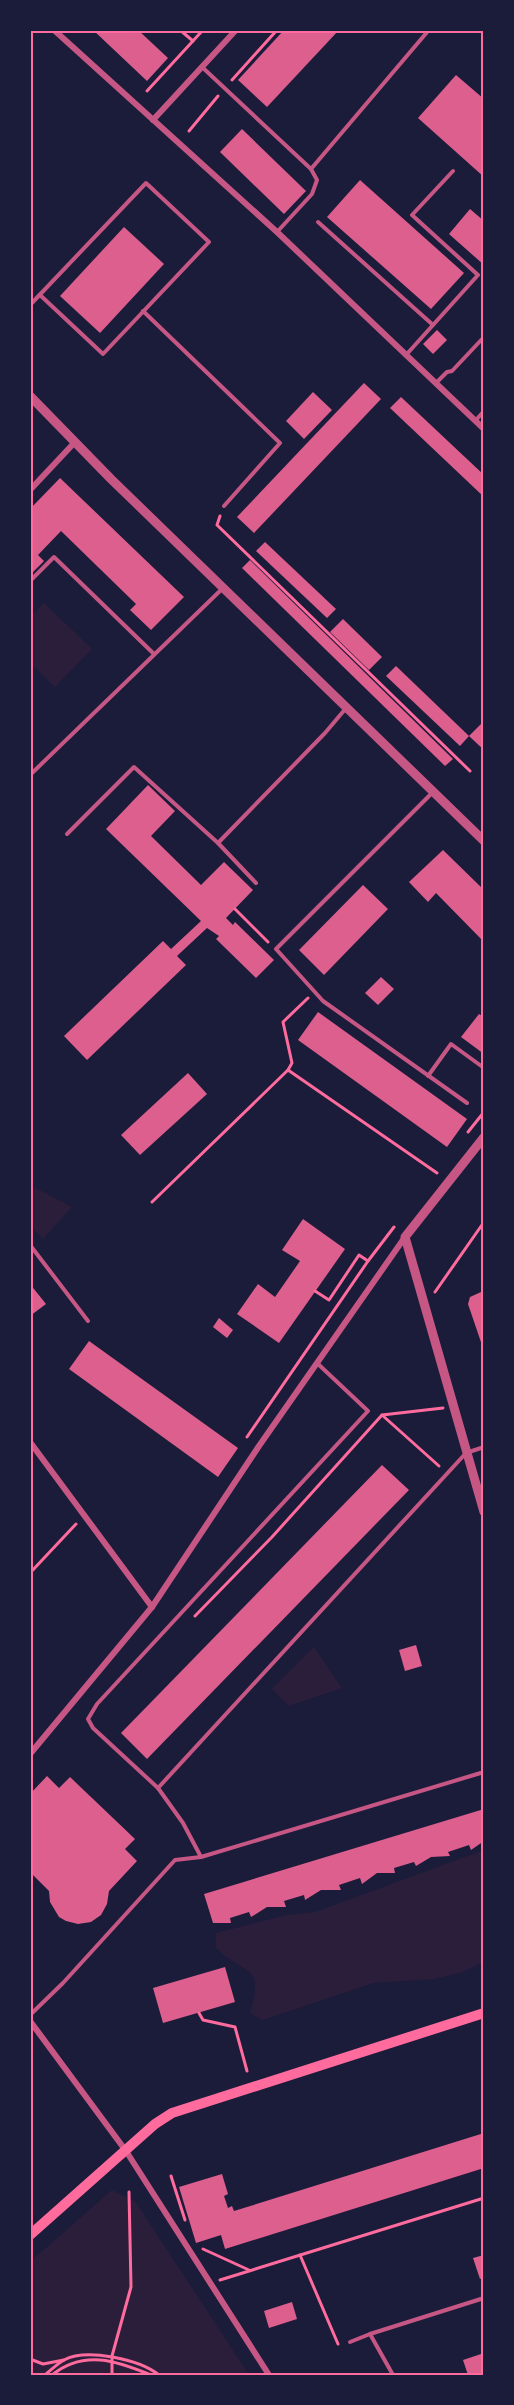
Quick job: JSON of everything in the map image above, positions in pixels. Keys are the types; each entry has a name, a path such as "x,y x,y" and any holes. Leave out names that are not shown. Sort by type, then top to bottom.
{"main road":[{"path":"30,2235 155,2124 172,2112 484,2013"}],"street":[{"path":"54,30 277,232 484,429"},
{"path":"153,120 236,30"},
{"path":"30,396 484,841"},
{"path":"30,490 75,442"},
{"path":"30,1754 152,1607 405,1237 484,1137"},
{"path":"405,1237 484,1512"},
{"path":"30,1442 152,1607"},
{"path":"30,2021 126,2151 269,2375"}],"lane":[{"path":"311,169 428,31"},
{"path":"202,67 311,169 317,180 312,194 277,232"},
{"path":"406,355 478,275 412,215 453,171"},
{"path":"30,305 146,183 208,242 103,354 40,295"},
{"path":"318,222 433,325"},
{"path":"143,311 280,443 224,506"},
{"path":"436,383 447,372 452,371 484,337"},
{"path":"475,421 484,411"},
{"path":"30,581 54,557 154,654"},
{"path":"30,775 223,587"},
{"path":"218,843 325,733 347,707"},
{"path":"67,834 134,767 218,843 256,882"},
{"path":"433,792 276,949 322,1001 467,1103"},
{"path":"428,1076 451,1044 484,1068"},
{"path":"30,1245 88,1321"},
{"path":"201,1857 183,1823 158,1788 93,1728 88,1719 97,1704 368,1411 317,1363"},
{"path":"158,1788 466,1453 484,1447"},
{"path":"30,2015 63,1983 176,1860 201,1857 484,1772"},
{"path":"350,2342 484,2298"},
{"path":"370,2334 393,2375"}],"path":[{"path":"180,30 193,41"},
{"path":"147,91 203,30"},
{"path":"224,506 217,525 470,771"},
{"path":"235,909 276,949"},
{"path":"152,1202 288,1070 292,1063 282,1022 314,992"},
{"path":"288,1070 437,1173"},
{"path":"435,1293 484,1222"},
{"path":"247,1437 368,1261 396,1225"},
{"path":"315,1291 328,1300 359,1255 368,1261"},
{"path":"190,1621 272,1537 382,1415 454,1407"},
{"path":"382,1415 447,1474"},
{"path":"30,1573 85,1515"},
{"path":"199,2013 203,2020 235,2027 247,2071"},
{"path":"171,2176 186,2221"},
{"path":"112,2375 112,2359 131,2287 129,2192"},
{"path":"210,2284 484,2198"},
{"path":"203,2249 250,2271"},
{"path":"300,2255 339,2346"},
{"path":"30,2359 43,2364 89,2355 136,2363 159,2375"},
{"path":"45,2375 65,2359"},
{"path":"52,2375 67,2364 112,2359 151,2375"}],"shaded area":[{"path":"44,603 92,649 55,687 30,663 30,617"},
{"path":"30,1185 72,1207 43,1239 30,1225"},
{"path":"314,1647 342,1688 289,1706 272,1689"},
{"path":"484,1850 484,1962 463,1972 434,1979 373,1983 263,2020 250,2013 254,1997 253,1978 249,1972 216,1948 216,1933 287,1915 315,1912"},
{"path":"112,2190 135,2201 249,2375 30,2375 30,2262"}],"building":[{"path":"93,30 138,30 168,58 147,81"},
{"path":"284,30 339,30 267,107 238,80"},
{"path":"456,75 484,99 484,177 418,118"},
{"path":"242,129 306,191 284,214 220,152"},
{"path":"360,180 464,273 431,309 327,217"},
{"path":"470,209 484,221 484,265 449,234"},
{"path":"124,227 164,264 100,333 60,296"},
{"path":"437,330 447,340 433,354 423,344"},
{"path":"364,383 381,399 254,533 237,517"},
{"path":"313,392 332,410 304,439 286,421"},
{"path":"401,397 484,475 484,497 390,408"},
{"path":"60,478 184,597 151,630 130,610 136,604 61,531 38,555 44,561 30,575 30,509"},
{"path":"265,542 336,609 327,618 256,551"},
{"path":"250,560 453,759 445,766 242,568"},
{"path":"343,619 382,657 369,670 330,632"},
{"path":"396,666 469,736 460,746 386,676"},
{"path":"484,721 484,750 469,736"},
{"path":"148,785 175,811 151,836 201,885 224,862 253,890 226,918 233,925 235,922 274,960 256,978 216,939 219,936 207,928 177,956 186,965 87,1060 64,1036 163,941 171,949 201,921 106,829"},
{"path":"443,850 484,890 484,942 436,893 428,902 409,882"},
{"path":"363,885 388,909 324,975 299,950"},
{"path":"381,977 394,989 378,1005 365,993"},
{"path":"318,1012 467,1119 447,1147 298,1040"},
{"path":"479,1014 484,1017 484,1054 461,1037"},
{"path":"188,1073 207,1094 140,1155 121,1135"},
{"path":"303,1219 345,1249 279,1343 237,1314 258,1284 275,1297 300,1261 282,1250"},
{"path":"30,1284 46,1304 30,1316"},
{"path":"481,1292 484,1294 484,1351 468,1304 470,1297"},
{"path":"219,1318 233,1330 227,1338 213,1327"},
{"path":"89,1341 238,1448 218,1477 69,1369"},
{"path":"382,1465 409,1490 147,1759 121,1733"},
{"path":"416,1645 422,1666 405,1671 399,1650"},
{"path":"47,1776 59,1788 70,1777 135,1839 125,1849 137,1861 109,1891 107,1904 101,1915 91,1922 78,1924 59,1917 50,1902 49,1891 30,1872 30,1794"},
{"path":"484,1809 484,1841 471,1850 469,1845 448,1852 450,1856 431,1857 416,1866 414,1862 394,1868 395,1873 377,1873 362,1884 360,1878 339,1885 341,1890 321,1890 305,1900 304,1895 284,1901 286,1907 267,1907 251,1917 249,1912 230,1918 231,1923 213,1923 204,1894"},
{"path":"225,1967 235,2002 163,2023 153,1988"},
{"path":"484,2133 484,2168 225,2249 221,2235 196,2243 179,2187 222,2174 228,2194 224,2196 228,2208 232,2206 234,2211"},
{"path":"484,2255 484,2277 480,2279 473,2258"},
{"path":"292,2302 297,2319 269,2328 264,2311"},
{"path":"484,2353 484,2375 468,2375 463,2360"}]}
